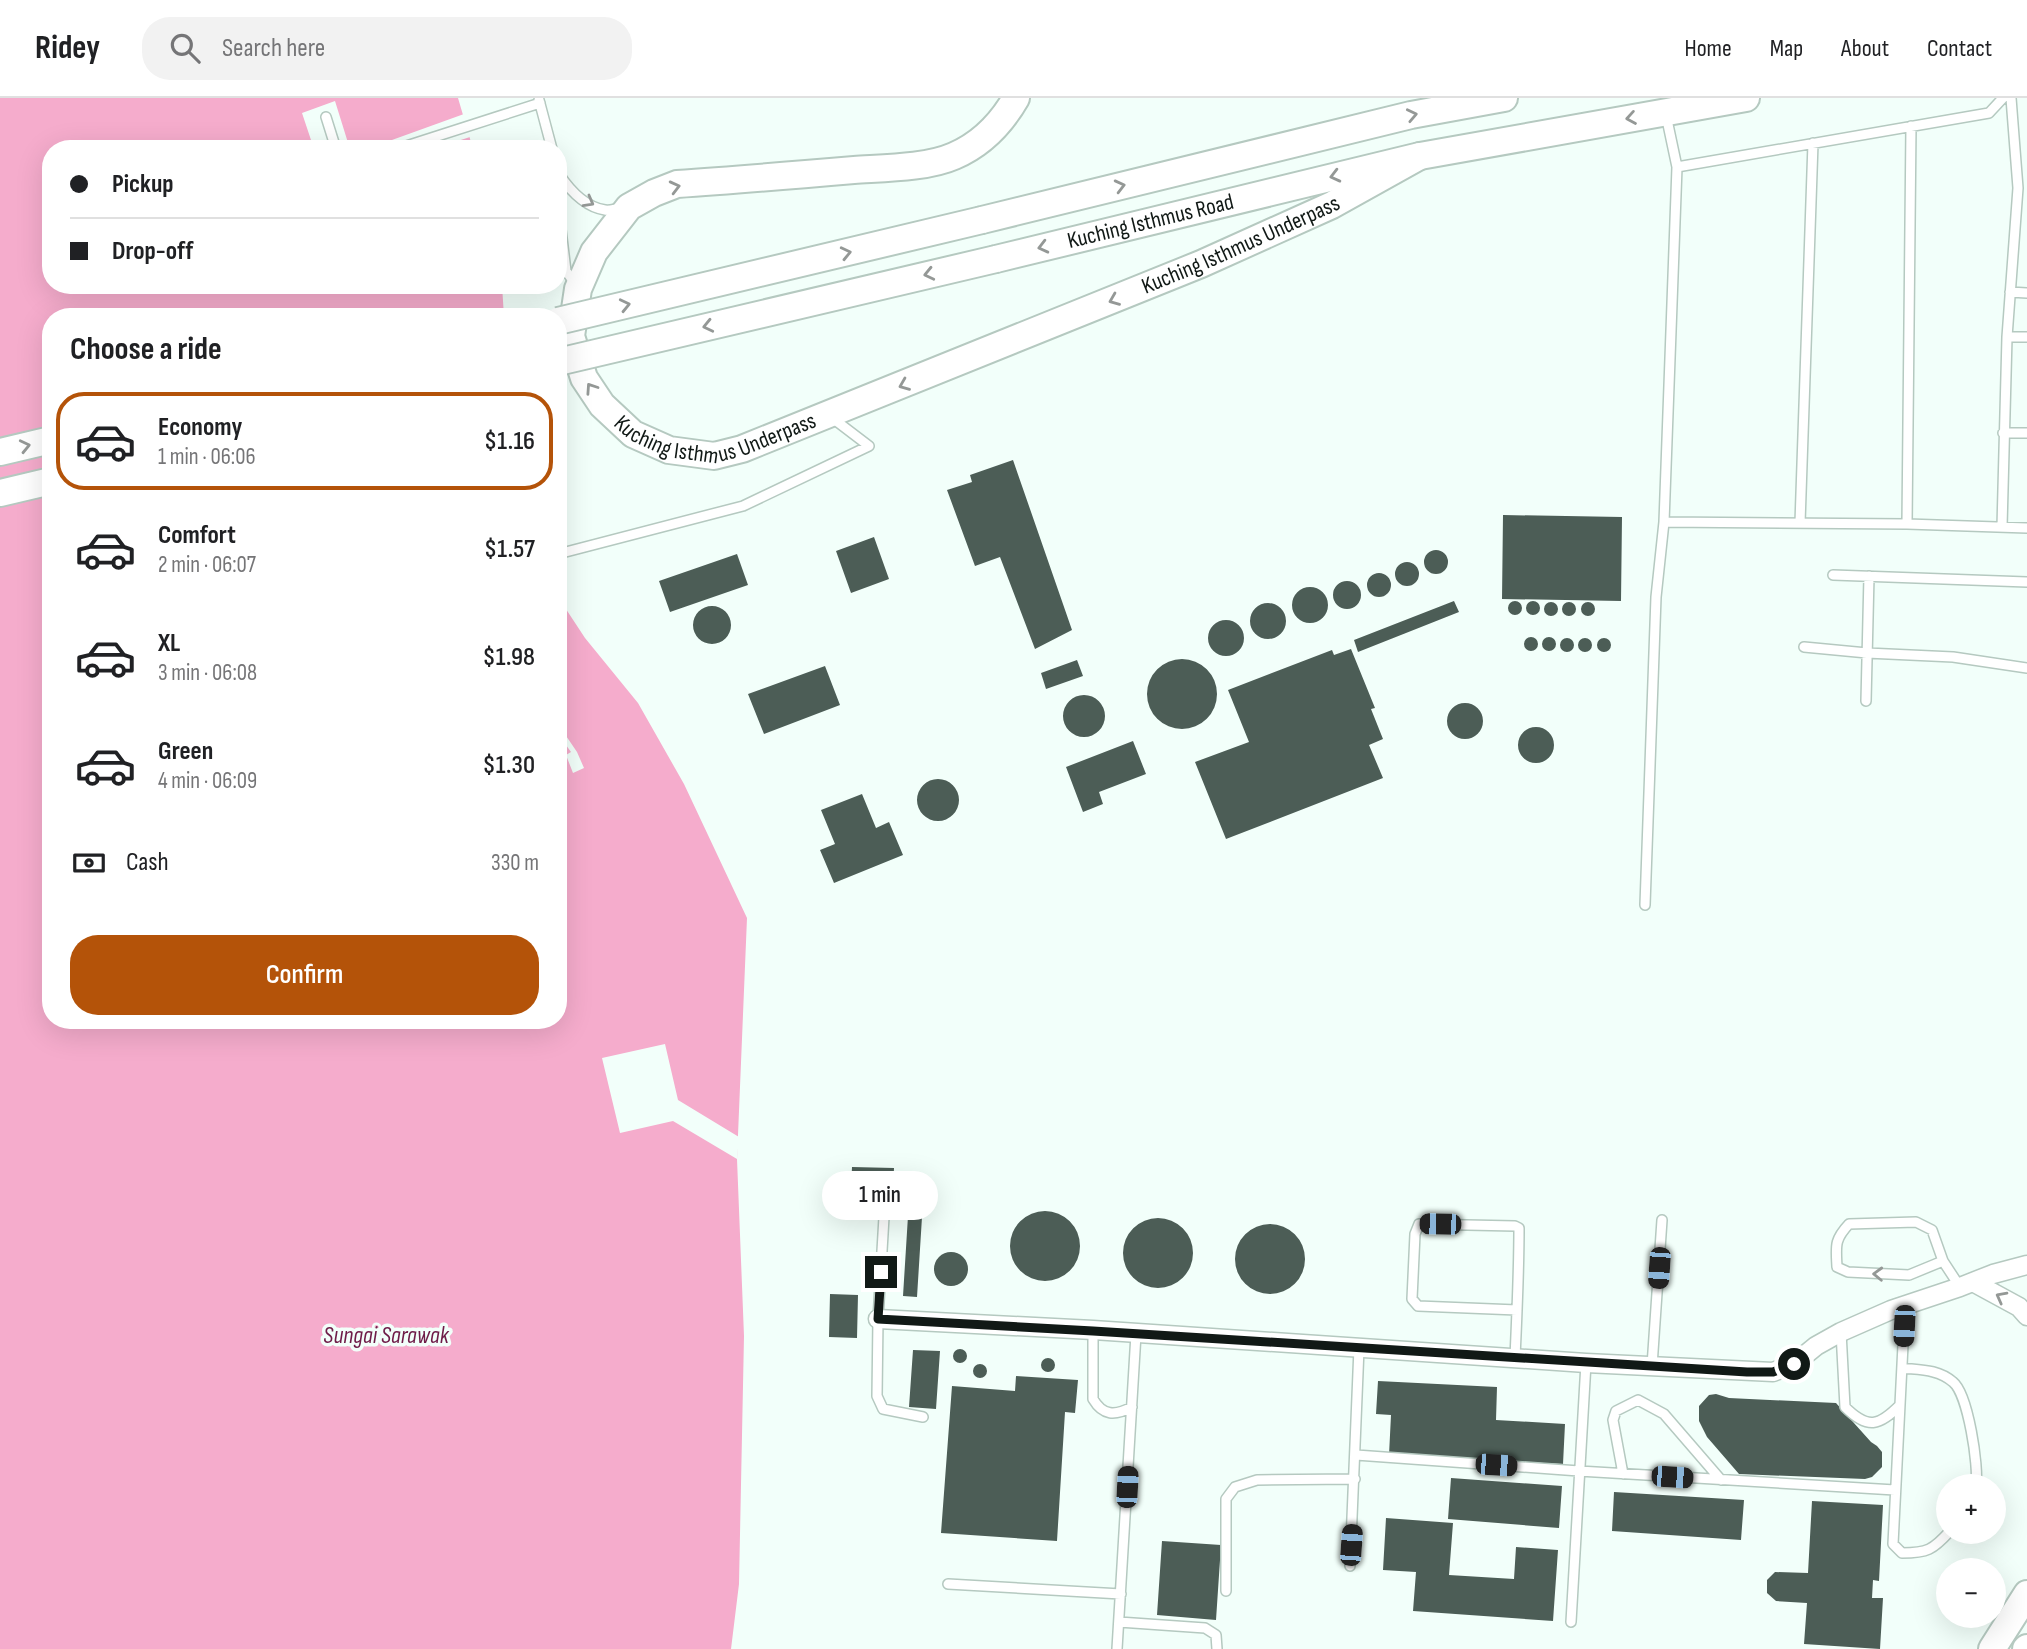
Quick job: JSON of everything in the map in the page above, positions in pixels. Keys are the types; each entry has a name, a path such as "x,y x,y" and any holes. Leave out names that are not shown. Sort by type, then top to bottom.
{"main road":[{"name":"Kuching Isthmus Underpass","path":"1016,98 1004,118 980,142 953,157 929,163 881,168 677,184 629,207 594,252 578,289 571,336 584,378 602,405 634,435 669,450 714,456 742,449 830,416 1201,264 1332,205 1420,156"},
{"name":"Kuching Isthmus Road","path":"567,319 1411,115 1504,98"},
{"name":"Kuching Isthmus Road","path":"567,360 1420,156 1746,98"},
{"path":"0,452 42,442"},
{"path":"0,493 42,483"},
{"path":"1992,1649 2027,1594"}],"street":[{"path":"878,1319 1773,1372 1794,1364 1816,1346 1841,1332 1905,1305 2027,1265"},
{"path":"1967,1285 2019,1307 2027,1316"}],"lane":[{"path":"1677,167 1989,113 2003,98"},
{"path":"2002,527 2007,337 2023,188 2011,98"},
{"path":"424,140 539,101 550,140"},
{"path":"1645,905 1656,597 1664,522 1677,167 1666,112"},
{"path":"326,117 333,140"},
{"path":"1907,524 1911,126"},
{"path":"1800,523 1813,143"},
{"path":"567,186 584,200 604,210 629,207"},
{"path":"567,272 578,289"},
{"path":"2010,292 2027,293"},
{"path":"2007,337 2027,337"},
{"path":"567,552 743,506 869,446 830,416"},
{"path":"2003,433 2027,433"},
{"path":"1664,522 2027,528"},
{"path":"1833,575 2027,582"},
{"path":"1866,701 1869,576"},
{"path":"1804,647 1953,657 2027,668"},
{"path":"884,1200 877,1396 883,1409 923,1417"},
{"path":"1652,1366 1662,1220"},
{"path":"1943,1261 1909,1275 1848,1272 1837,1267 1835,1244 1849,1224 1916,1222 1932,1230 1943,1261 1967,1285"},
{"path":"1515,1357 1517,1310 1519,1228 1419,1224 1415,1234 1412,1299 1418,1306 1517,1310"},
{"path":"1905,1305 1893,1544 1902,1553 1925,1553 1938,1544"},
{"path":"1093,1331 1093,1399 1098,1408 1110,1414 1122,1413 1132,1407"},
{"path":"1841,1332 1846,1407 1857,1419 1870,1423 1884,1421 1900,1405"},
{"path":"1117,1649 1136,1334"},
{"path":"1350,1566 1359,1348"},
{"path":"1571,1622 1586,1363"},
{"path":"1902,1368 1935,1371 1955,1383 1965,1407 1978,1474"},
{"path":"1623,1474 1613,1420 1616,1411 1638,1400 1664,1414 1721,1480"},
{"path":"1356,1455 1895,1490"},
{"path":"1226,1591 1226,1499 1235,1487 1257,1480 1355,1479"},
{"path":"948,1584 1121,1594"},
{"path":"1119,1622 1205,1628 1216,1635 1217,1649"}],"water":[{"name":"Sungai Sarawak","path":"0,98 458,98 470,140 42,140 42,294 503,294 503,308 42,308 42,1029 567,1029 567,611 585,638 638,703 684,784 747,918 737,1159 744,1336 739,1584 731,1649 0,1649"}],"pier":[{"path":"335,101 347,140 311,140 302,113"},
{"path":"464,114 470,137 461,140 392,140"},
{"path":"567,737 584,768 573,773 567,758 571,752 567,746"},
{"path":"665,1044 678,1100 739,1137 737,1159 673,1121 620,1133 602,1058"}],"building":[{"path":"1013,460 1072,630 1035,649 1000,557 975,566 947,490 972,482 970,475"},
{"path":"1503,515 1622,517 1621,601 1502,599"},
{"path":"874,537 889,579 851,593 836,551"},
{"path":"1436,550 1444,554 1448,562 1444,570 1436,574 1428,570 1424,562 1428,554"},
{"path":"737,554 748,585 670,612 659,581"},
{"path":"1407,562 1415,566 1419,574 1415,582 1407,586 1399,582 1395,574 1399,566"},
{"path":"1379,573 1387,577 1391,585 1387,593 1379,597 1371,593 1367,585 1371,577"},
{"path":"1347,581 1357,585 1361,595 1357,605 1347,609 1337,605 1333,595 1337,585"},
{"path":"1310,587 1323,592 1328,605 1323,618 1310,623 1297,618 1292,605 1297,592"},
{"path":"1454,601 1459,612 1358,652 1354,640"},
{"path":"1515,601 1520,603 1520,613 1515,615 1510,613 1508,608 1510,603"},
{"path":"1533,601 1538,603 1538,613 1533,615 1528,613 1526,608 1528,603"},
{"path":"1551,602 1556,604 1556,614 1551,616 1546,614 1544,609 1546,604"},
{"path":"1569,602 1574,604 1574,614 1569,616 1564,614 1562,609 1564,604"},
{"path":"1588,602 1593,604 1593,614 1588,616 1583,614 1581,609 1583,604"},
{"path":"1268,603 1281,608 1286,621 1281,634 1268,639 1255,634 1250,621 1255,608"},
{"path":"712,606 725,612 731,625 725,638 712,644 699,638 693,625 699,612"},
{"path":"1226,620 1239,625 1244,638 1239,651 1226,656 1213,651 1208,638 1213,625"},
{"path":"1531,637 1536,639 1536,649 1531,651 1526,649 1524,644 1526,639"},
{"path":"1549,637 1554,639 1554,649 1549,651 1544,649 1542,644 1544,639"},
{"path":"1567,638 1572,640 1572,650 1567,652 1562,650 1560,645 1562,640"},
{"path":"1585,638 1590,640 1590,650 1585,652 1580,650 1578,645 1580,640"},
{"path":"1604,638 1609,640 1609,650 1604,652 1599,650 1597,645 1599,640"},
{"path":"1351,649 1375,708 1371,709 1383,739 1369,745 1383,778 1226,839 1195,762 1249,742 1228,690 1332,650 1334,655"},
{"path":"1182,659 1207,669 1217,694 1207,719 1182,729 1157,719 1147,694 1157,669"},
{"path":"1077,660 1083,676 1046,689 1041,673"},
{"path":"825,666 840,705 764,734 748,694"},
{"path":"1084,695 1099,701 1105,716 1099,731 1084,737 1069,731 1063,716 1069,701"},
{"path":"1465,703 1478,708 1483,721 1478,734 1465,739 1452,734 1447,721 1452,708"},
{"path":"1536,727 1549,732 1554,745 1549,758 1536,763 1523,758 1518,745 1523,732"},
{"path":"1133,741 1146,774 1099,792 1103,804 1083,812 1066,767"},
{"path":"938,779 953,785 959,800 953,815 938,821 923,815 917,800 923,785"},
{"path":"862,794 876,828 889,822 903,855 834,883 820,850 835,844 821,810"},
{"path":"852,1167 894,1168 893,1190 851,1189"},
{"path":"909,1200 923,1201 917,1297 903,1296"},
{"path":"1052,1211 1065,1217 1074,1226 1078,1232 1078,1260 1070,1271 1059,1279 1038,1281 1020,1271 1012,1260 1010,1239 1020,1221 1031,1213"},
{"path":"1165,1218 1178,1224 1187,1233 1191,1239 1191,1267 1183,1278 1172,1286 1151,1288 1133,1278 1125,1267 1123,1246 1133,1228 1144,1220"},
{"path":"1277,1224 1290,1230 1299,1239 1303,1245 1303,1273 1295,1284 1284,1292 1263,1294 1245,1284 1237,1273 1235,1252 1245,1234 1256,1226"},
{"path":"951,1252 963,1257 968,1269 963,1281 951,1286 939,1281 934,1269 939,1257"},
{"path":"830,1294 858,1295 857,1338 829,1337"},
{"path":"960,1349 965,1351 965,1361 960,1363 955,1361 953,1356 955,1351"},
{"path":"913,1350 940,1351 936,1409 909,1407"},
{"path":"1048,1358 1053,1360 1053,1370 1048,1372 1043,1370 1041,1365 1043,1360"},
{"path":"980,1364 985,1366 985,1376 980,1378 975,1376 973,1371 975,1366"},
{"path":"1016,1376 1078,1380 1075,1413 1065,1412 1057,1541 941,1533 952,1386 1015,1391"},
{"path":"1378,1381 1497,1387 1496,1420 1565,1424 1563,1464 1389,1455 1391,1415 1376,1414"},
{"path":"1709,1395 1729,1398 1836,1403 1882,1452 1882,1467 1872,1477 1865,1479 1739,1474 1707,1437 1699,1421 1699,1406"},
{"path":"1451,1478 1562,1486 1559,1528 1448,1519"},
{"path":"1614,1492 1744,1500 1741,1540 1612,1531"},
{"path":"1812,1501 1883,1505 1879,1581 1873,1580 1872,1598 1883,1598 1880,1649 1804,1644 1807,1603 1776,1601 1767,1593 1767,1580 1775,1572 1808,1573"},
{"path":"1386,1518 1453,1523 1449,1575 1514,1579 1516,1547 1558,1550 1553,1621 1413,1611 1416,1572 1383,1570"},
{"path":"1162,1541 1221,1545 1216,1620 1157,1615"}],"route":[{"path":"881,1272 878,1319 1747,1372 1773,1372 1794,1364"}]}
